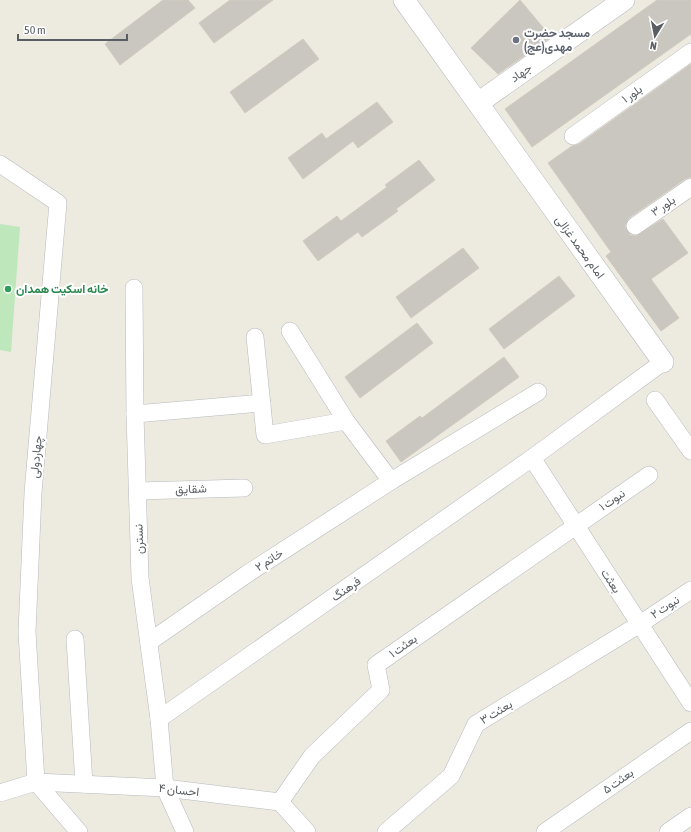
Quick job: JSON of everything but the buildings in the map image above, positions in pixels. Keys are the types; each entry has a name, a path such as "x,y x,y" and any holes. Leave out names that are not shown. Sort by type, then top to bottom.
{"street":[{"name":"امام محمد غزالی","path":"404,0 663,362 532,458"},
{"name":"جهاد","path":"478,104 624,0"},
{"name":"بلور ۱","path":"573,136 691,52"},
{"name":"چهاردولی","path":"0,164 58,203 33,493 27,632 36,782"},
{"name":"بلور ۳","path":"635,226 691,187"},
{"name":"نسترن","path":"134,288 140,578 159,719 165,788 185,832"},
{"path":"290,331 346,421 391,481"},
{"path":"255,337 265,435 346,421"},
{"name":"خاتم ۲","path":"149,642 253,570 391,481 538,392"},
{"path":"655,400 691,451"},
{"path":"136,414 262,403"},
{"name":"بعثت","path":"532,458 640,624 686,681 691,703"},
{"name":"فرهنگ","path":"159,719 532,458"},
{"name":"نبوت ۱","path":"575,525 649,475"},
{"name":"شقایق","path":"138,491 244,488"},
{"name":"بعثت ۱","path":"280,802 312,756 381,690 376,665 575,525"},
{"name":"نبوت ۲","path":"640,624 691,590"},
{"name":"بعثت ۳","path":"386,832 451,776 476,724 640,624"},
{"path":"75,639 84,784"},
{"name":"بعثت ۵","path":"545,832 691,731"},
{"name":"احسان ۴","path":"0,793 36,782 165,788 280,802"},
{"path":"36,782 79,832"},
{"path":"280,802 307,832"},
{"path":"668,832 691,816"}],"green space":[{"name":"خانه اسكيت همدان","path":"0,224 20,227 11,352 0,350"}],"place":[{"name":"مسجد حضرت مهدی(عج)","path":"516,40"},
{"name":"خانه اسكيت همدان","path":"8,289"}]}
